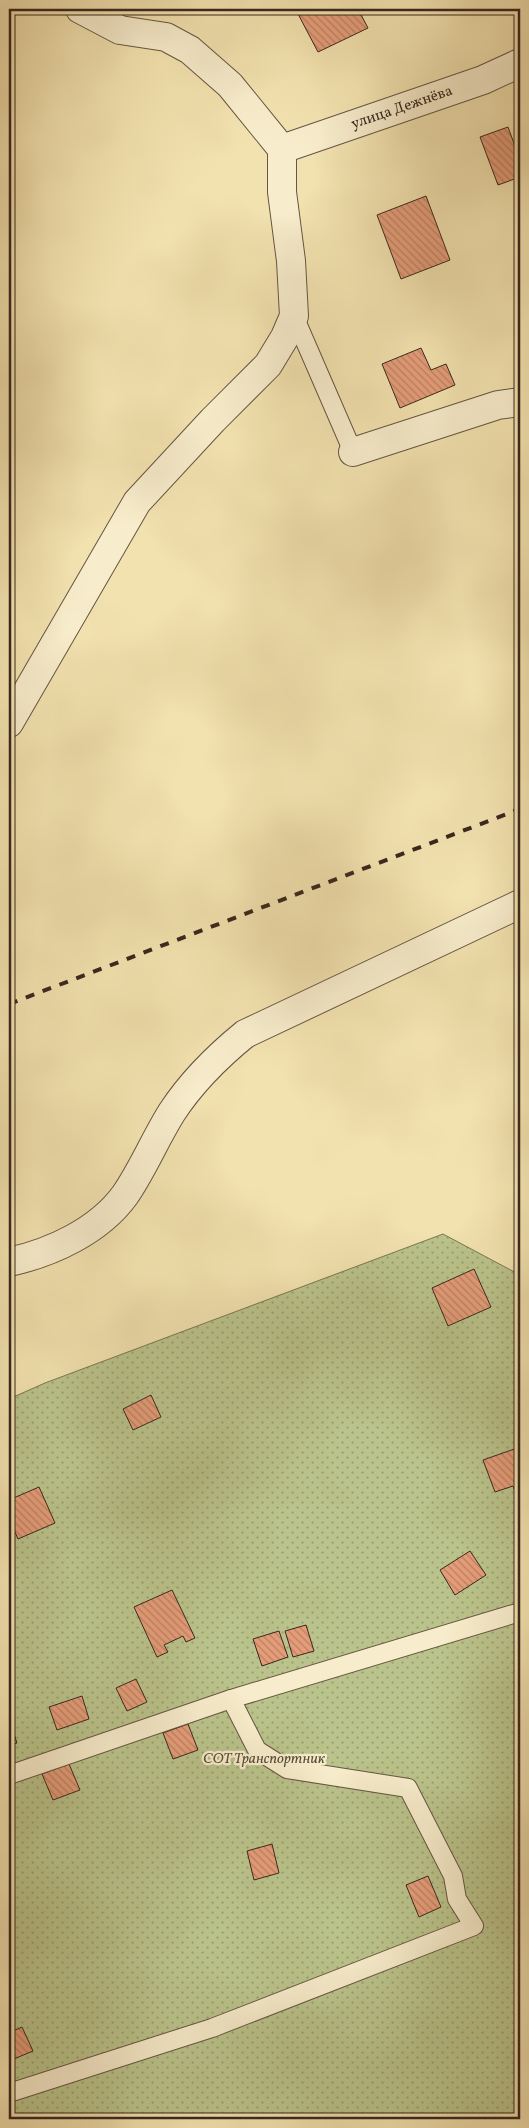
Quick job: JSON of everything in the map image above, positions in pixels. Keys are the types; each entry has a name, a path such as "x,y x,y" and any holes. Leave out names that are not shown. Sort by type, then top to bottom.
{"street":[{"path":"9,724 137,502 213,420 268,366 285,337 294,316 291,262 282,192 282,148 230,85 190,50 166,36 120,30 80,9"},
{"name":"улица Дежнёва","path":"282,148 483,80 520,63"},
{"path":"353,452 498,405 520,402"},
{"path":"9,1262 32,1257 88,1231 124,1196 173,1111 219,1055 244,1034 520,904"}],"lane":[{"path":"294,316 353,452"},
{"path":"9,1775 231,1699 520,1612"},
{"path":"9,2093 212,2028 474,1926 457,1899 453,1876 408,1788 287,1769 257,1750 231,1699"}],"green space":[{"name":"СОТ Транспортник","path":"443,1234 520,1275 520,2119 9,2119 9,1399 45,1383"}],"building":[{"path":"303,9 358,9 368,28 318,52 297,12"},
{"path":"508,127 520,160 520,177 498,185 480,137"},
{"path":"426,196 450,260 401,279 377,215"},
{"path":"421,348 431,370 446,364 455,385 400,408 382,364"},
{"path":"474,1269 491,1307 448,1326 432,1288"},
{"path":"151,1395 161,1417 133,1430 123,1409"},
{"path":"520,1447 520,1505 513,1486 495,1492 483,1460"},
{"path":"39,1487 55,1523 18,1539 9,1518 9,1500"},
{"path":"470,1551 486,1575 455,1595 440,1570"},
{"path":"172,1590 195,1638 186,1642 183,1636 164,1645 168,1652 157,1657 134,1607"},
{"path":"306,1625 314,1651 293,1657 285,1631"},
{"path":"279,1631 288,1657 262,1666 253,1639"},
{"path":"136,1679 147,1702 127,1711 116,1688"},
{"path":"82,1696 89,1719 57,1730 49,1707"},
{"path":"9,1719 17,1743 9,1746"},
{"path":"188,1724 198,1750 173,1759 163,1733"},
{"path":"69,1764 80,1790 53,1800 42,1774"},
{"path":"272,1844 279,1873 254,1880 247,1851"},
{"path":"428,1876 441,1907 419,1917 406,1885"},
{"path":"22,2027 33,2051 9,2061 9,2033"}],"railway":[{"path":"9,1004 520,809"}]}
